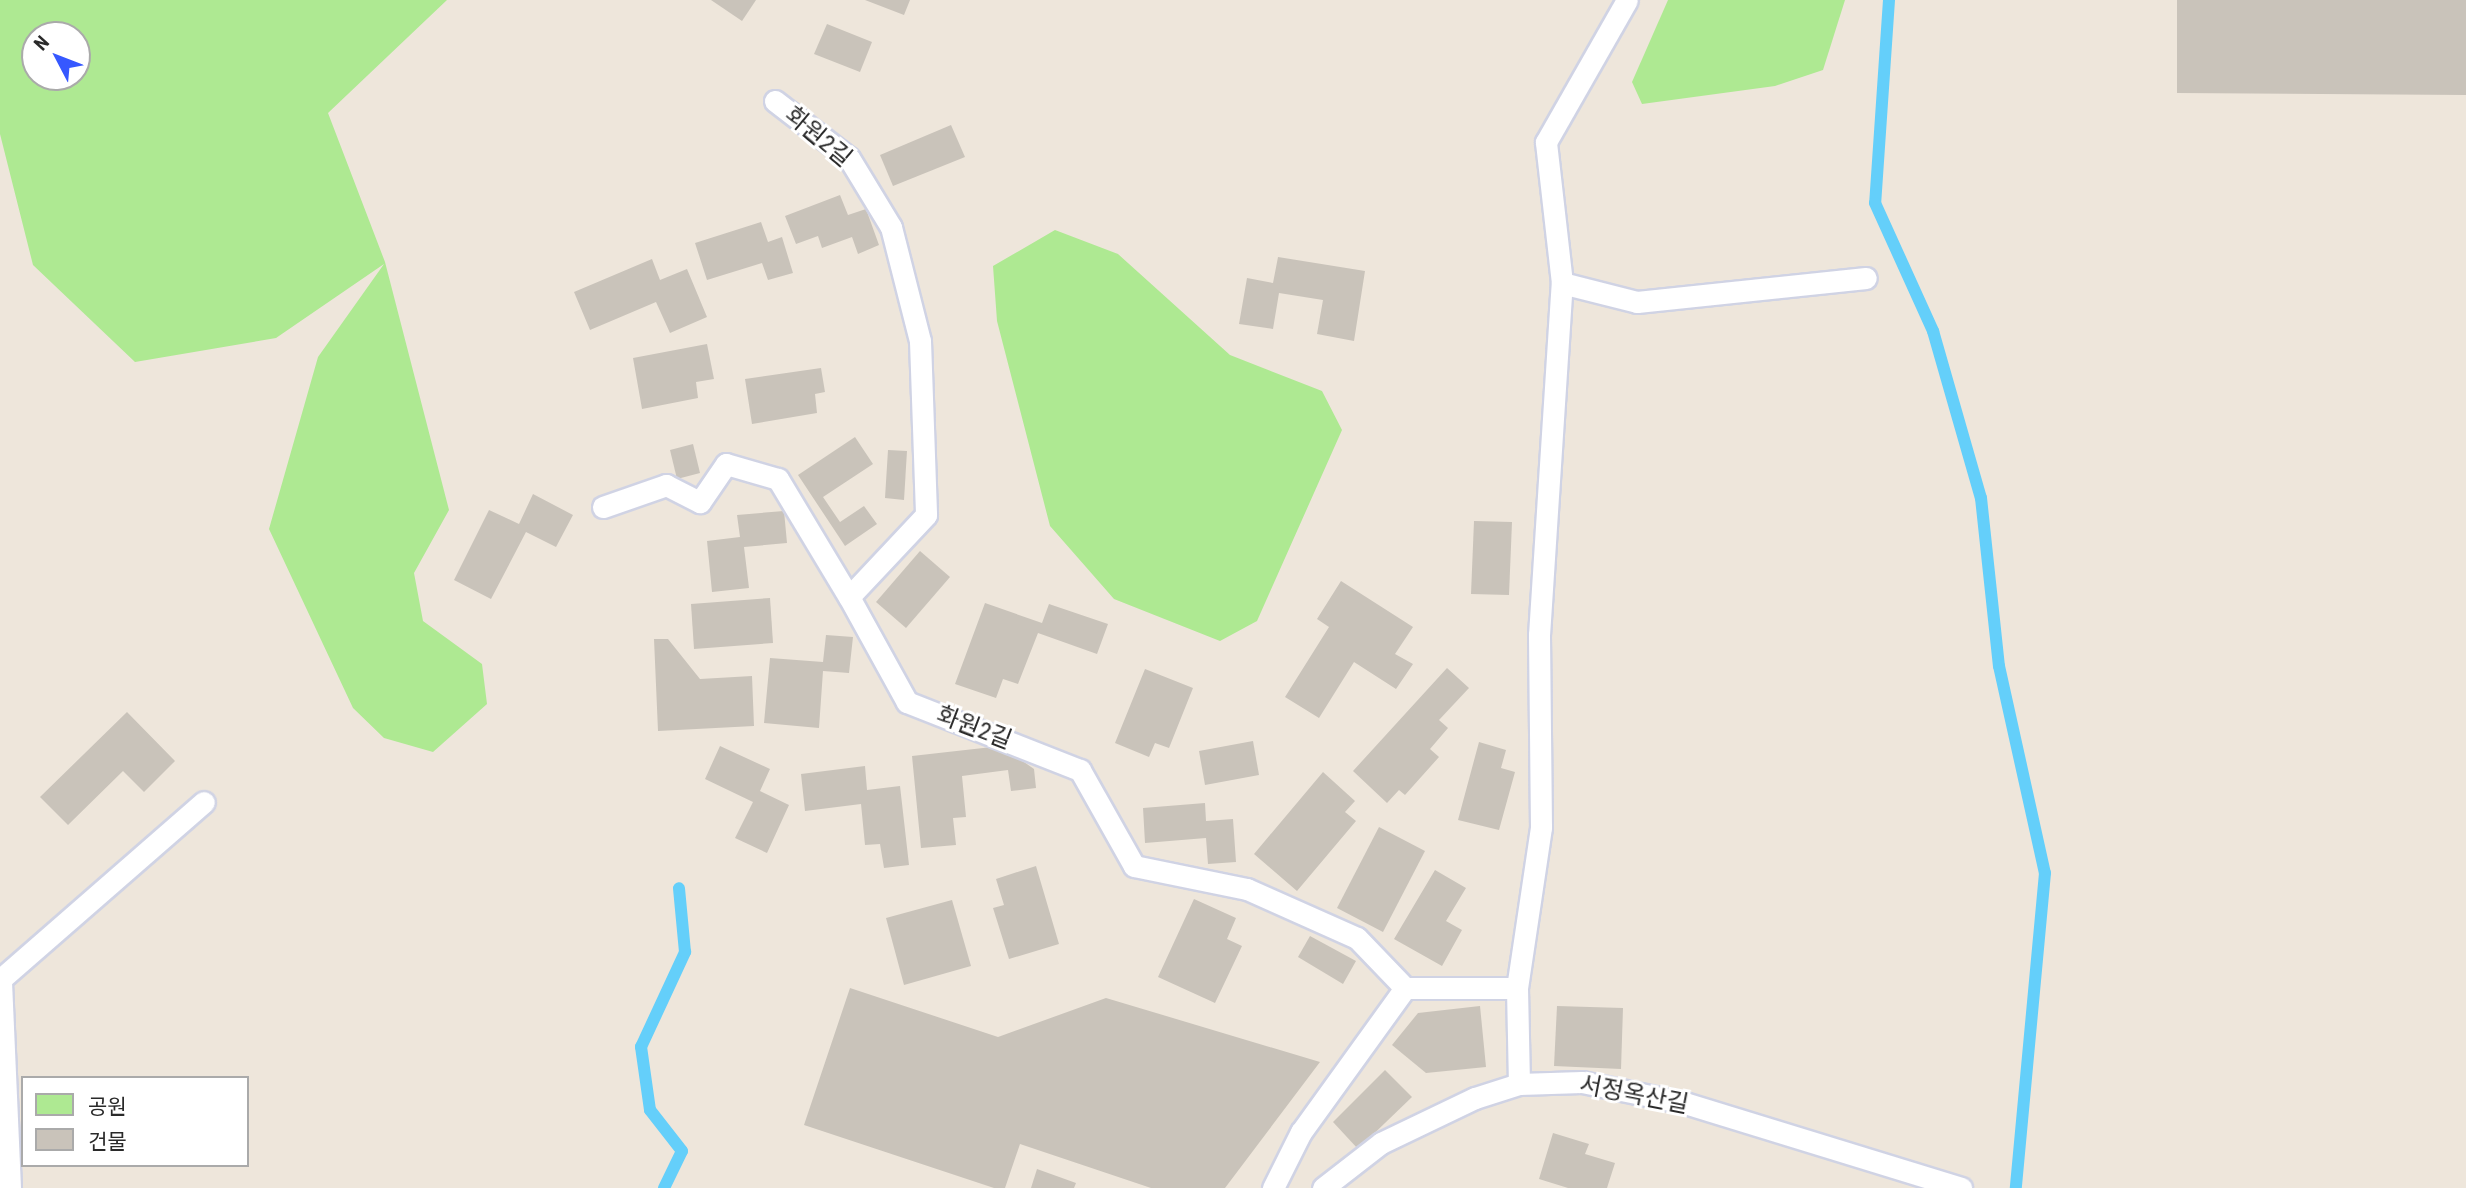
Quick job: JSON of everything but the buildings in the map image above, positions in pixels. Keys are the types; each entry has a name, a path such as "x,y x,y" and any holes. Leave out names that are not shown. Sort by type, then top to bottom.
{"lane":[{"path":"1518,1084 1517,988 1541,827 1539,635 1562,283 1546,142 1627,0"},
{"name":"화원2길","path":"775,101 849,158 891,227 920,341 926,515 849,597 907,702 1080,770 1134,866 1248,889 1357,938 1405,988"},
{"path":"1562,283 1637,302 1866,278"},
{"path":"603,507 666,485 700,502 726,464 778,479 849,597"},
{"path":"10,1188 0,979 204,802"},
{"path":"1273,1188 1301,1132 1405,988 1517,988"},
{"name":"서정옥산길","path":"1323,1188 1381,1143 1475,1098 1518,1084 1582,1082 1685,1102 1961,1188"}],"green space":[{"path":"0,0 447,0 328,113 385,262 449,510 414,573 423,621 482,664 487,704 433,752 384,738 353,708 269,529 318,357 384,264 276,338 135,362 33,265 0,134"},
{"path":"1668,0 1845,0 1823,70 1775,86 1642,104 1632,82"},
{"path":"1055,230 1118,254 1230,355 1322,391 1342,430 1257,621 1220,641 1114,599 1050,526 997,321 993,266"}],"waterway":[{"path":"1889,0 1875,203 1933,331 1981,498 1999,666 2045,873 2016,1188"},
{"path":"664,1188 682,1151 650,1110 641,1047 685,952 679,888"}]}
